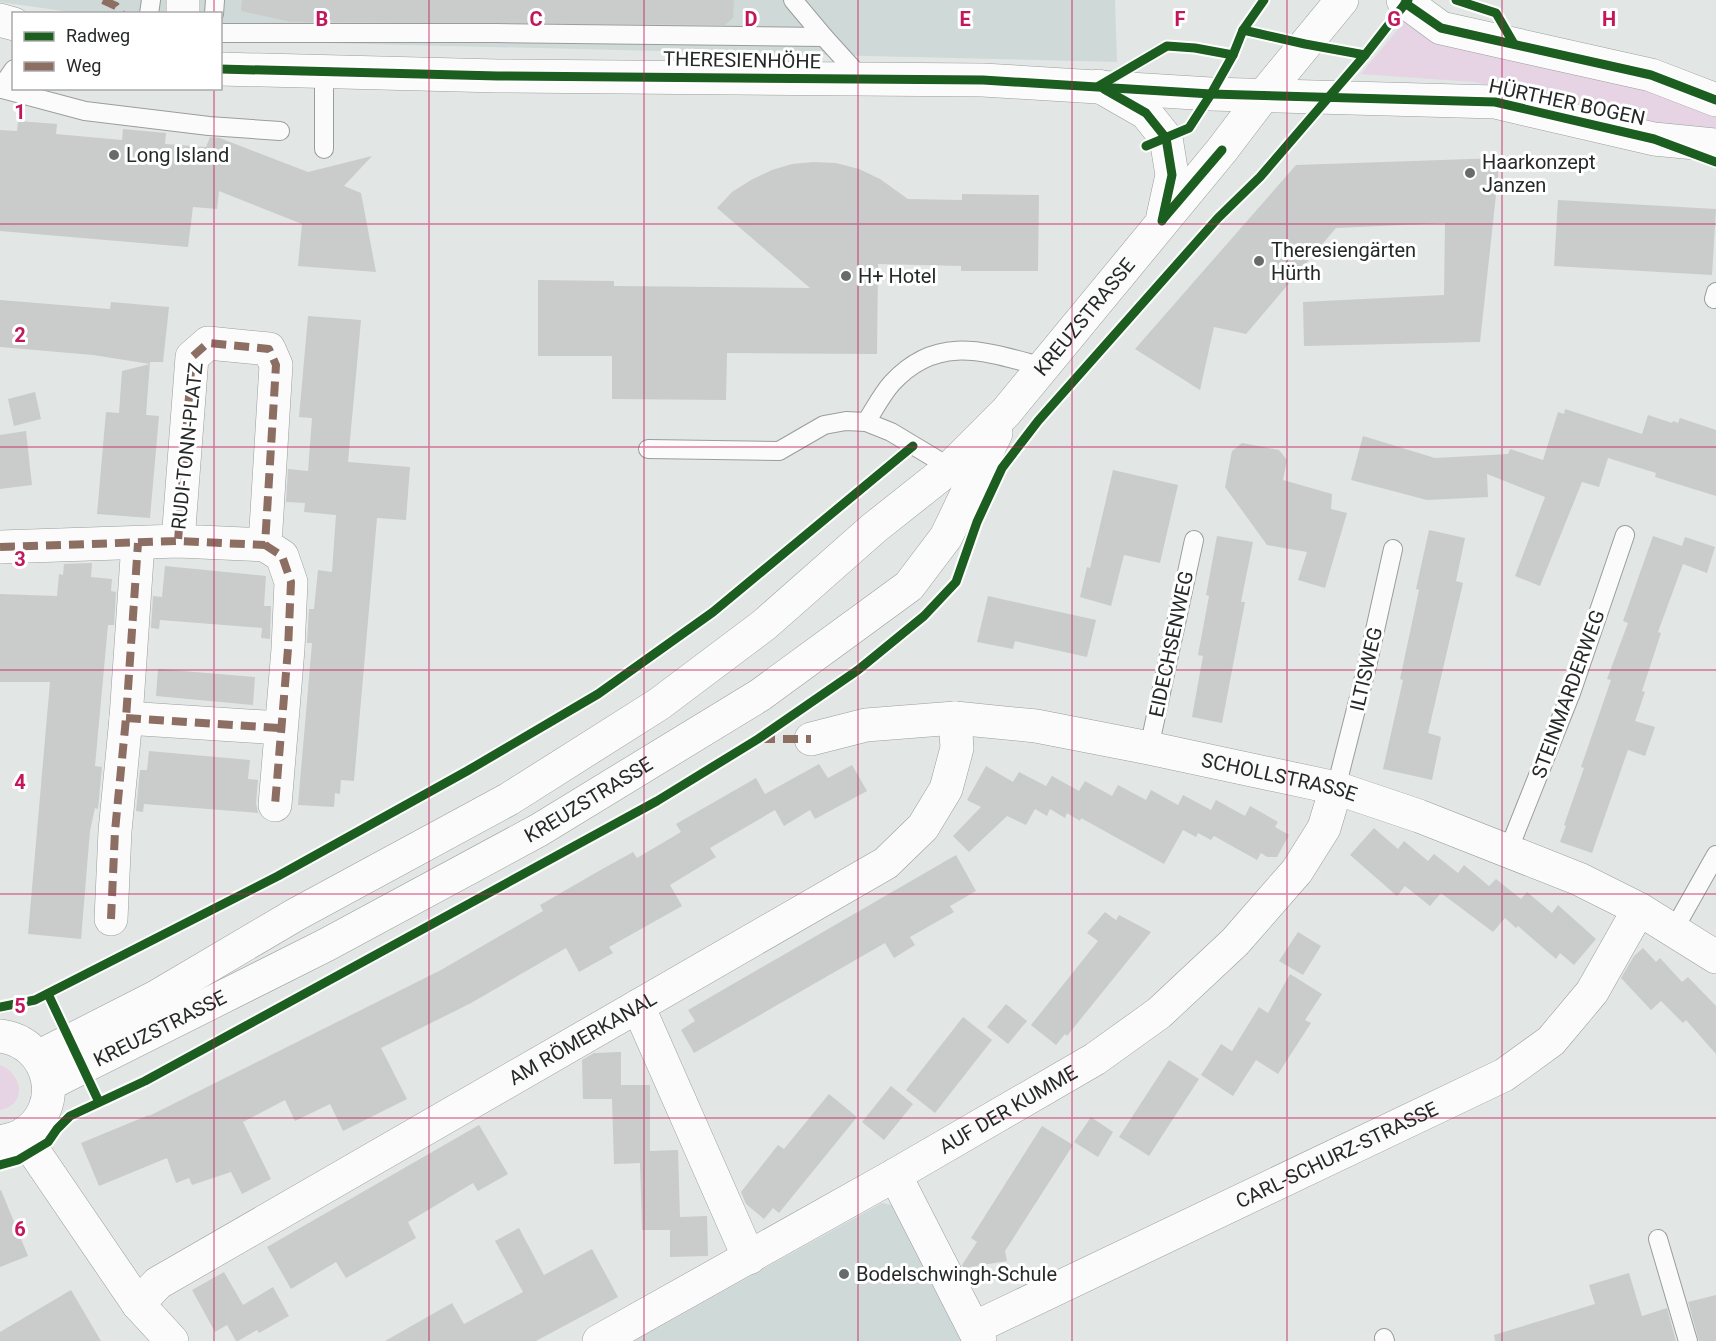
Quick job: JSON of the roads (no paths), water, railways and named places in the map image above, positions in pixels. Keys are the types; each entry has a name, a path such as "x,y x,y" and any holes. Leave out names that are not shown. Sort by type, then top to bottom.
{"street":[{"name":"KREUZSTRASSE","path":"43,1070 326,945 539,830 760,695 909,586 946,537 962,475 1006,412 1222,150 1342,0"},
{"path":"1403,0 1441,28 1651,75 1716,100"},
{"name":"THERESIENHÖHE","path":"222,69 324,73 983,80 1263,96"},
{"name":"KREUZSTRASSE","path":"1098,86 1146,113 1166,138 1172,175 1162,221"},
{"name":"HÜRTHER BOGEN","path":"1263,96 1496,102 1654,139 1716,162"},
{"name":"HÜRTHER BOGEN","path":"1654,139 1716,145"},
{"name":"RUDI-TONN-PLATZ","path":"0,547 178,541 265,545 276,365 269,349 208,344 192,357 178,541"},
{"name":"KREUZSTRASSE","path":"43,1070 156,997 296,915 509,799 659,704 764,625 874,528 962,475"},
{"path":"111,919 115,831 126,717 138,543"},
{"path":"265,545 282,556 291,582 288,649 275,805"},
{"path":"126,717 280,728"},
{"name":"SCHOLLSTRASSE","path":"811,739 866,725 955,718 1035,726 1336,788 1419,816 1579,879 1639,909 1716,957"},
{"name":"AM RÖMERKANAL","path":"138,1304 158,1282 886,862 923,827 946,789 957,748 955,718"},
{"name":"AUF DER KUMME","path":"599,1341 896,1175 1095,1059 1159,1013 1235,942 1297,871 1324,828 1336,788"},
{"name":"CARL-SCHURZ-STRASSE","path":"977,1334 1504,1075 1551,1041 1592,992 1639,909"},
{"path":"638,1006 749,1258"},
{"path":"0,1036 11,1037 25,1044 43,1070 46,1106 40,1118 12,1138 33,1150 138,1304 172,1341"},
{"path":"896,1175 977,1334"}],"lane":[{"path":"793,0 862,80"},
{"path":"222,33 496,33 824,38"},
{"path":"12,72 1,89 85,111 209,126 280,131"},
{"path":"324,73 324,149"},
{"path":"866,422 890,385 914,363 934,354 956,350 976,351 1044,367"},
{"path":"648,449 779,451 824,426 846,421 866,422 891,432 962,475"},
{"name":"STEINMARDERWEG","path":"1508,851 1571,693 1625,535"},
{"name":"EIDECHSENWEG","path":"1149,748 1194,540"},
{"name":"ILTISWEG","path":"1336,788 1367,666 1393,549"},
{"path":"1673,931 1716,855"},
{"path":"1658,1239 1688,1341"}],"place":[{"name":"Long Island","path":"114,155"},
{"name":"Haarkonzept Janzen","path":"1470,173"},
{"name":"Theresiengärten Hürth","path":"1259,261"},
{"name":"H+ Hotel","path":"846,276"},
{"name":"Bodelschwingh-Schule","path":"844,1274"}]}
